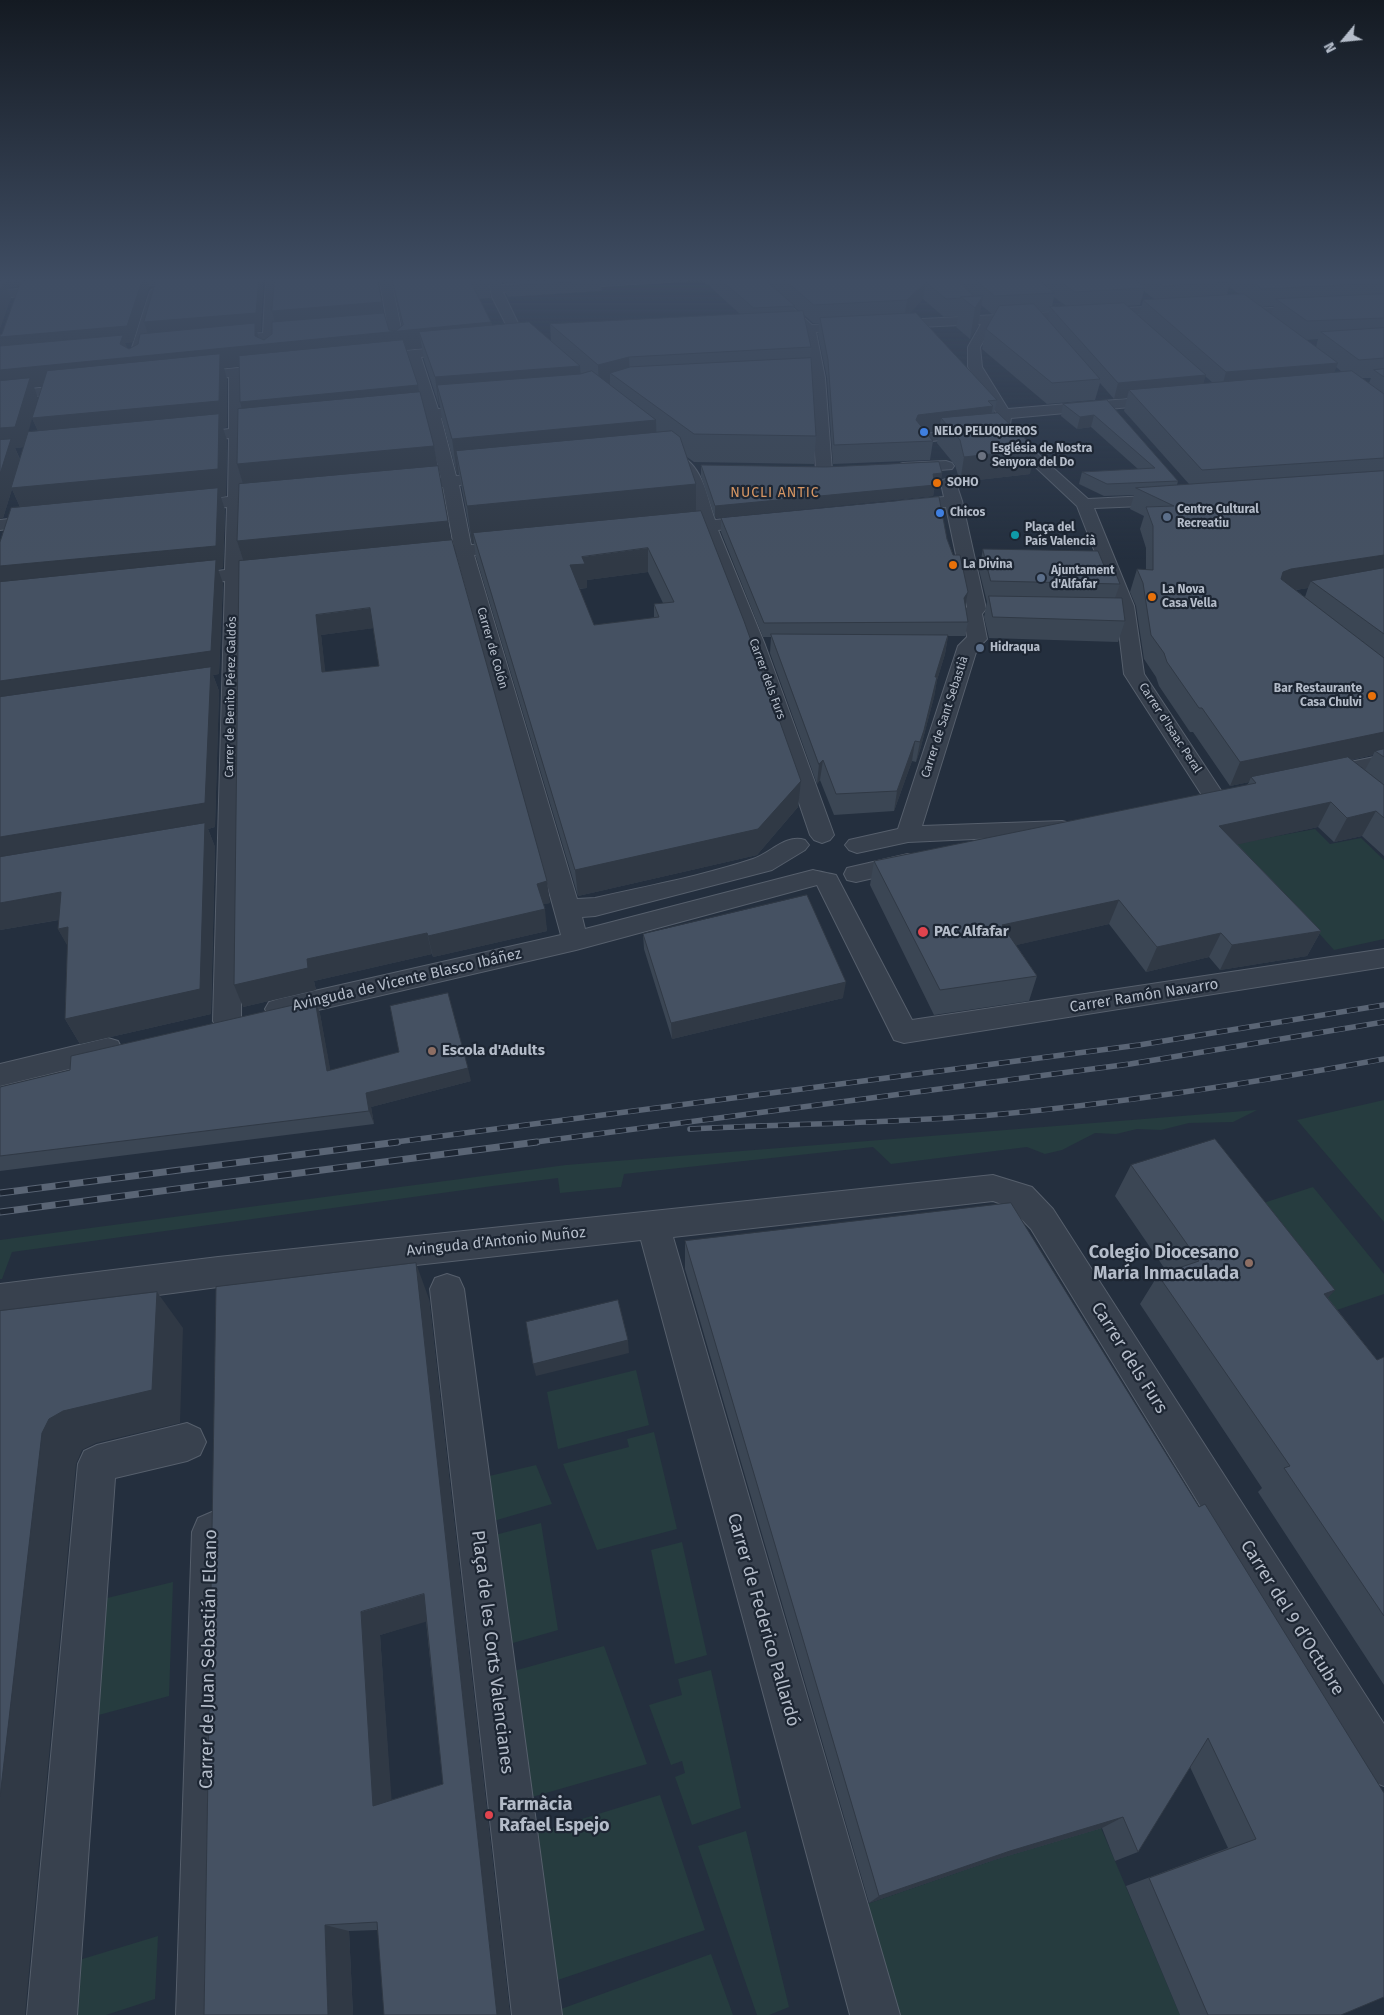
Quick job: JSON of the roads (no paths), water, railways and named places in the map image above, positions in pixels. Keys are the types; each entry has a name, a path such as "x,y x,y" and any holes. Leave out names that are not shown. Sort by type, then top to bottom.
{"street":[{"path":"133,382 136,372"},
{"path":"174,378 236,372"},
{"name":"Carrer de Benito Pérez Galdós","path":"217,1023 221,683 233,575 237,501 236,372"},
{"name":"Carrer de Colón","path":"415,372 432,413 450,482 464,551 576,941"},
{"path":"817,372 824,471"},
{"name":"Carrer d'Isaac Peral","path":"978,372 1001,416 1084,504 1134,674 1216,798"},
{"path":"759,381 818,378"},
{"path":"0,396 90,386"},
{"path":"45,408 50,390"},
{"path":"1095,390 1120,419"},
{"path":"1001,416 1176,398"},
{"path":"374,419 498,408"},
{"name":"Carrer de Sant Sebastià","path":"908,834 958,646 976,639 972,612 987,609 954,501 946,466 922,438 1001,416"},
{"path":"169,440 286,428"},
{"path":"658,454 676,459 689,469 708,469"},
{"path":"890,468 946,466"},
{"name":"Carrer dels Furs","path":"689,469 708,526 765,646 822,835"},
{"path":"805,470 843,470"},
{"path":"392,487 509,476"},
{"path":"168,508 295,496"},
{"path":"1084,504 1181,499"},
{"path":"890,507 954,501"},
{"path":"6,529 17,506"},
{"path":"6,529 61,519"},
{"path":"650,532 775,519"},
{"path":"406,557 533,544"},
{"path":"165,582 291,569"},
{"path":"1302,779 1384,762"},
{"path":"1340,771 1362,789"},
{"path":"797,845 793,852 796,866 820,879 838,880 856,874 1071,826 908,834 857,845"},
{"path":"566,904 575,909 595,907 674,888 763,864 804,839 822,835 844,838 857,845 862,852 864,860 862,868 856,874"},
{"name":"Avinguda de Vicente Blasco Ibáñez","path":"217,1023 576,941 820,879"},
{"name":"Carrer Ramón Navarro","path":"820,879 904,1032 1384,958"},
{"path":"0,1075 132,1044"},
{"name":"Carrer dels Furs","path":"993,1188 1021,1197 1042,1219 1200,1471"},
{"name":"Avinguda d’Antonio Muñoz","path":"0,1300 218,1289 653,1224 993,1188"},
{"name":"Carrer de Federico Pallardó","path":"653,1224 875,2015"},
{"name":"Plaça de les Corts Valencianes","path":"447,1289 538,2015"},
{"name":"Carrer de Juan Sebastián Elcano","path":"52,2015 97,1464 207,1454 201,2015"},
{"name":"Carrer del 9 d’Octubre","path":"1200,1471 1384,1764"}],"railway":[{"path":"388,1143 1139,1045 1384,1005"},
{"path":"528,1143 1130,1064 1384,1022"},
{"path":"690,1129 992,1115 1188,1092 1384,1059"},
{"path":"0,1193 398,1142"},
{"path":"0,1212 537,1142"}],"place":[{"name":"NELO PELUQUEROS","path":"924,432"},
{"name":"Església de Nostra Senyora del Do","path":"982,456"},
{"name":"SOHO","path":"937,483"},
{"name":"Chicos","path":"940,513"},
{"name":"Centre Cultural Recreatiu","path":"1167,517"},
{"name":"Plaça del País Valencià","path":"1015,535"},
{"name":"La Divina","path":"953,565"},
{"name":"Ajuntament d'Alfafar","path":"1041,578"},
{"name":"La Nova Casa Vella","path":"1152,597"},
{"name":"Hidraqua","path":"980,648"},
{"name":"Bar Restaurante Casa Chulvi","path":"1372,696"},
{"name":"PAC Alfafar","path":"923,932"},
{"name":"Escola d'Adults","path":"432,1051"},
{"name":"Colegio Diocesano María Inmaculada","path":"1249,1263"},
{"name":"Farmàcia Rafael Espejo","path":"489,1815"}],"district":[{"name":"NUCLI ANTIC","path":"775,493"}]}
